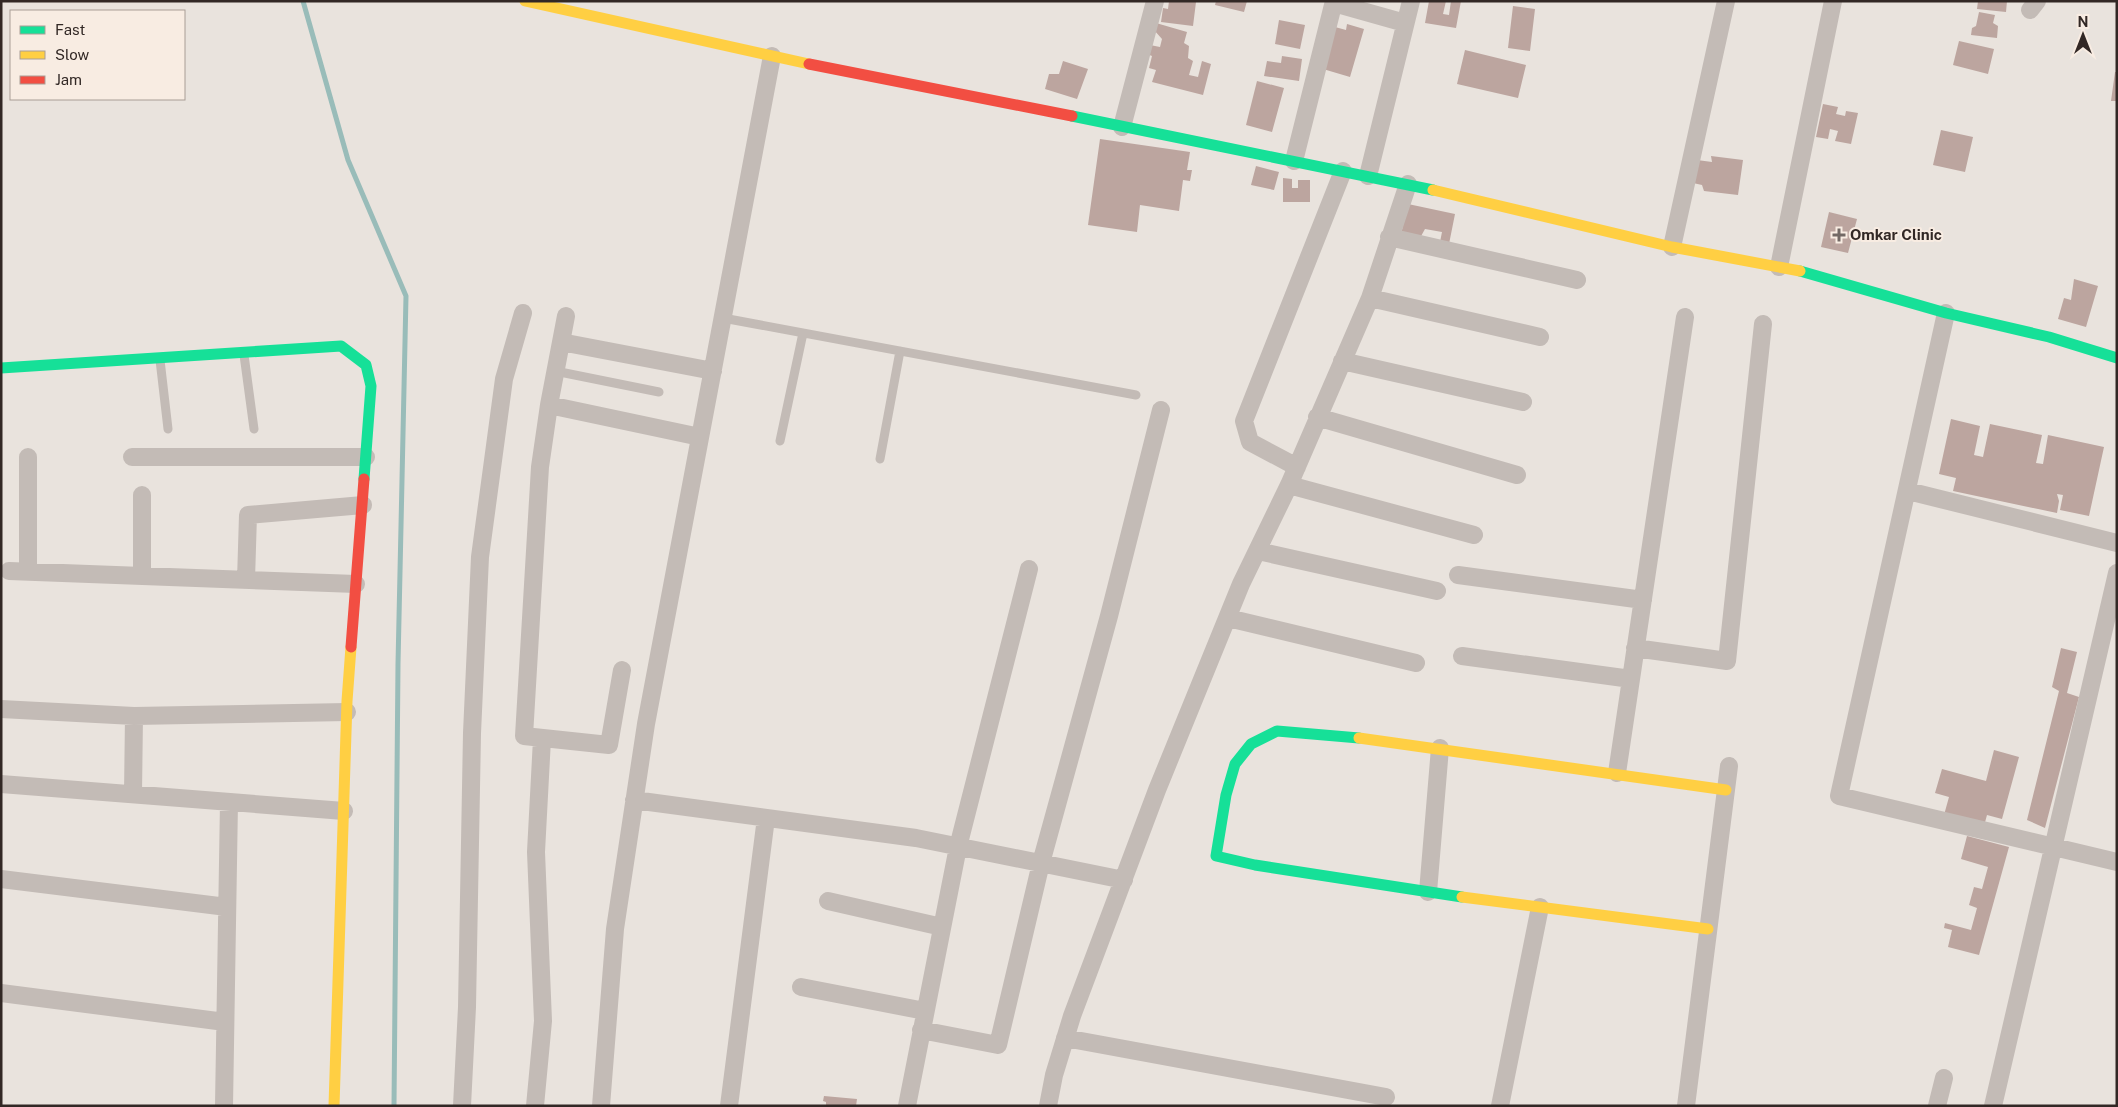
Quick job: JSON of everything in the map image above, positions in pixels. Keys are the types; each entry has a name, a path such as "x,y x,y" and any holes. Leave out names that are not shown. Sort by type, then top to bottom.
{"street":[{"path":"525,1 576,7 772,56 1408,184 1672,247 1814,274 1946,313 2049,336 2117,358"},
{"path":"1122,127 1155,1"},
{"path":"1368,176 1411,1"},
{"path":"1672,247 1726,1"},
{"path":"1779,267 1833,1"},
{"path":"1294,161 1334,2 1406,23"},
{"path":"601,1106 615,928 646,724 772,56"},
{"path":"1297,466 1250,442 1244,421 1343,171"},
{"path":"1048,1106 1054,1075 1066,1038 1157,790 1241,584 1289,485 1370,298 1408,184"},
{"path":"1389,237 1576,280"},
{"path":"1370,298 1540,337"},
{"path":"462,1106 468,1007 472,733 480,557 504,380 523,313"},
{"path":"1946,313 1839,796 2117,862"},
{"path":"566,316 549,405 540,467 524,736 609,745 622,670"},
{"path":"1617,773 1685,317"},
{"path":"1635,648 1727,661 1763,324"},
{"path":"561,342 713,371"},
{"path":"1,368 340,346 366,365 371,386 347,712 334,1106"},
{"path":"1342,361 1523,402"},
{"path":"549,405 700,437"},
{"path":"921,1030 998,1045 1041,863 1109,616 1161,410"},
{"path":"1317,417 1517,475"},
{"path":"28,457 28,571"},
{"path":"132,457 366,457"},
{"path":"1289,485 1474,535"},
{"path":"1908,491 2117,543"},
{"path":"142,496 142,576"},
{"path":"246,580 248,515 363,505"},
{"path":"1258,551 1437,590"},
{"path":"907,1106 958,847 1029,569"},
{"path":"9,570 356,584"},
{"path":"1993,1106 2053,847 2113,609 2117,573"},
{"path":"1458,575 1643,600"},
{"path":"1228,618 1416,663"},
{"path":"1462,656 1631,679"},
{"path":"1,709 134,716 347,712"},
{"path":"133,794 134,716"},
{"path":"1708,929 1428,892 1255,865 1216,856 1226,795 1236,764 1251,744 1277,731 1328,734 1440,748 1726,790"},
{"path":"535,1106 544,1021 536,852 542,739"},
{"path":"1428,892 1440,748"},
{"path":"1686,1106 1728,766"},
{"path":"1,784 344,810"},
{"path":"634,800 916,838 1124,880"},
{"path":"224,1106 228,802"},
{"path":"729,1106 766,818"},
{"path":"1,879 227,907"},
{"path":"828,901 942,927"},
{"path":"1500,1106 1540,907"},
{"path":"802,987 925,1011"},
{"path":"1,993 225,1022"},
{"path":"1066,1038 1386,1098"},
{"path":"1937,1106 1944,1078"}],"lane":[{"path":"723,318 1136,395"},
{"path":"780,441 803,333"},
{"path":"880,459 900,351"},
{"path":"243,352 254,429"},
{"path":"160,358 168,429"},
{"path":"555,372 659,392"}],"building":[{"path":"1169,1 1196,2 1193,26 1161,22 1163,8 1168,9"},
{"path":"1216,1 1247,1 1244,12 1215,5"},
{"path":"1429,1 1446,1 1443,14 1449,15 1451,1 1461,1 1456,28 1425,23"},
{"path":"1978,1 2007,1 2006,12 1977,9"},
{"path":"1513,6 1535,9 1530,51 1508,48"},
{"path":"1979,12 1995,15 1993,23 1998,26 1997,38 1971,35 1972,28 1976,26"},
{"path":"1279,20 1305,25 1300,49 1275,44"},
{"path":"1156,23 1187,32 1184,43 1189,46 1188,58 1193,61 1189,75 1198,77 1202,61 1211,64 1203,95 1152,82 1156,70 1149,68 1152,56 1147,54 1150,45 1160,47 1162,39 1154,30"},
{"path":"1347,24 1364,29 1350,77 1323,69 1335,27 1346,30"},
{"path":"1959,41 1994,49 1988,74 1953,65"},
{"path":"1465,50 1526,65 1518,98 1457,84"},
{"path":"1282,56 1302,59 1299,81 1264,76 1267,61 1281,63"},
{"path":"1063,61 1088,69 1077,99 1045,89 1049,74 1059,74"},
{"path":"2115,72 2117,72 2117,101 2111,101"},
{"path":"1257,81 1284,88 1272,132 1246,125"},
{"path":"1823,104 1838,107 1836,114 1845,116 1846,111 1858,113 1851,144 1835,141 1838,131 1830,129 1828,139 1816,137"},
{"path":"1941,130 1973,137 1965,172 1933,165"},
{"path":"1100,139 1190,152 1187,170 1192,170 1190,181 1183,180 1179,211 1140,205 1137,232 1088,225"},
{"path":"1711,156 1743,160 1738,195 1704,191 1702,185 1693,183 1697,160 1712,162"},
{"path":"1256,166 1279,172 1274,190 1251,185"},
{"path":"1283,178 1292,179 1292,188 1298,188 1298,180 1310,180 1310,202 1283,202"},
{"path":"1408,204 1455,214 1448,249 1439,247 1442,232 1425,229 1420,238 1401,234"},
{"path":"1829,212 1857,219 1848,253 1821,247"},
{"path":"2074,279 2098,286 2086,327 2058,319 2064,298 2071,300"},
{"path":"1951,419 1980,426 1974,455 1983,457 1990,424 2042,435 2036,463 2043,464 2048,435 2104,447 2089,516 2060,510 2063,495 2057,494 2059,501 2057,513 1953,491 1956,478 1939,474"},
{"path":"2061,648 2077,652 2067,693 2079,697 2045,828 2027,820 2059,691 2052,687"},
{"path":"1994,750 2019,757 2002,819 1987,815 1984,826 1944,815 1949,797 1935,793 1942,769 1986,781"},
{"path":"1967,836 2009,847 1979,955 1948,947 1952,930 1944,928 1945,923 1971,930 1977,908 1969,905 1974,887 1982,889 1988,867 1961,859"},
{"path":"824,1096 857,1099 856,1106 826,1106 826,1102 823,1101"}],"waterway":[{"path":"303,1 348,160 406,296 398,664 394,1106"}],"traffic: fast":[{"path":"1072,116 1433,190"},
{"path":"1800,271 1946,313 2049,337 2117,358"},
{"path":"1,368 341,346 366,365 371,386 364,479"},
{"path":"1359,738 1277,731 1251,744 1235,764 1226,795 1216,856 1255,865 1462,897"}],"traffic: slow":[{"path":"525,1 809,64"},
{"path":"1433,190 1672,247 1800,271"},
{"path":"334,1106 347,701 351,647"},
{"path":"1359,738 1726,790"},
{"path":"1462,897 1708,929"}],"traffic: jam":[{"path":"809,64 1072,116"},
{"path":"351,647 364,479"}],"place":[{"name":"Omkar Clinic","path":"1839,235"}]}
